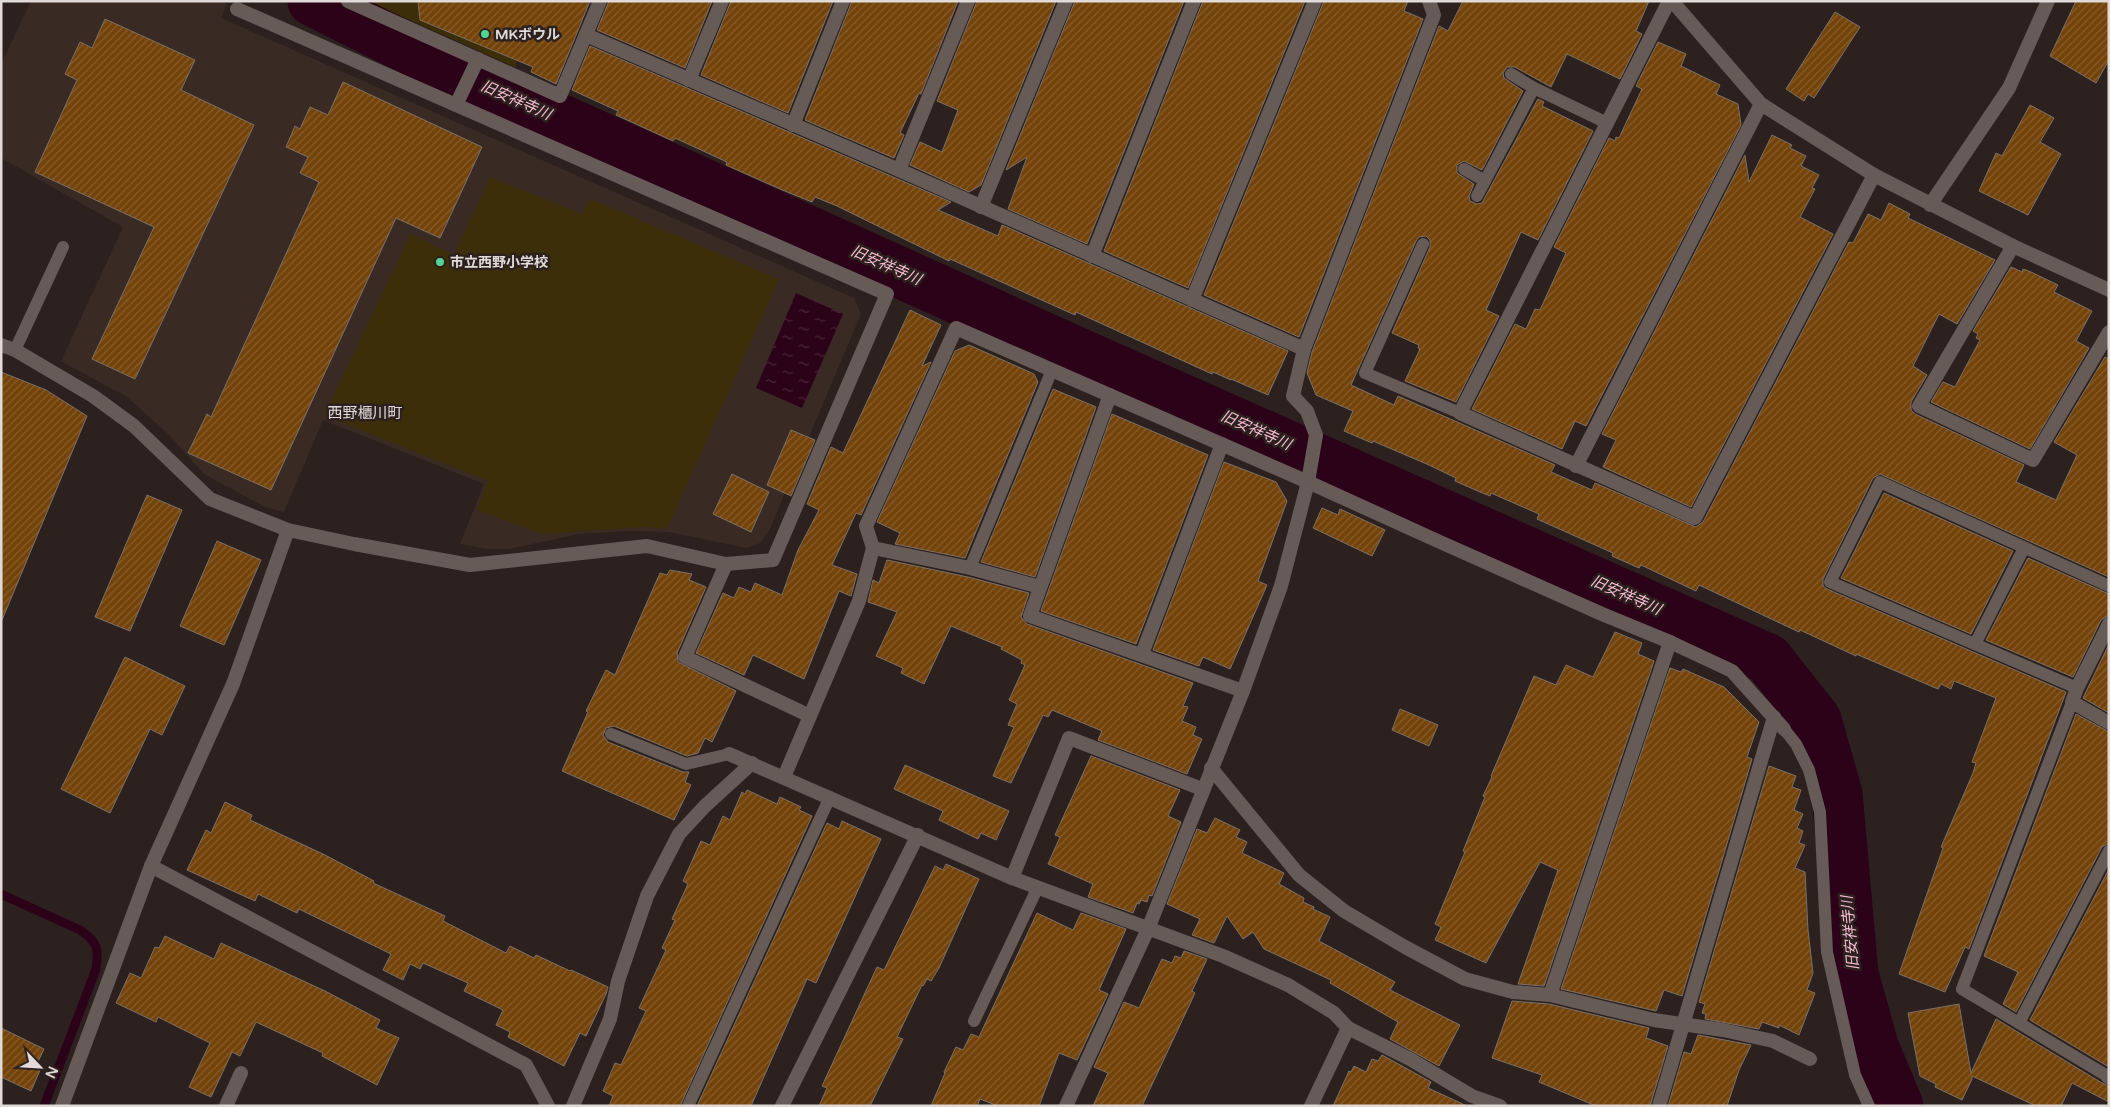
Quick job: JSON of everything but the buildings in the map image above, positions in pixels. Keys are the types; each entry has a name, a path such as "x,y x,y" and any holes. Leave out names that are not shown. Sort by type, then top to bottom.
{"street":[{"path":"348,1 560,96 600,1"},
{"path":"689,80 722,1"},
{"path":"793,126 843,1"},
{"path":"899,170 968,1"},
{"path":"980,208 1066,1"},
{"path":"1092,256 1194,1"},
{"path":"1192,300 1315,1"},
{"path":"1066,1106 1148,929 1242,691 1281,586 1308,482 1316,435 1307,411 1292,396 1304,349 1434,15 1429,1"},
{"path":"1874,175 1694,518 1460,413 1670,1 1761,104 1874,175 2013,246 2109,290"},
{"path":"1930,204 2008,88 2048,1"},
{"path":"1,345 15,350 93,396 134,426 210,499 288,530 470,565 647,546 726,564 773,560 887,294 236,9"},
{"path":"586,35 793,126 899,170 980,208 1304,349"},
{"path":"456,106 478,59"},
{"path":"1576,466 1761,104"},
{"path":"2013,246 1919,406 2033,460 2109,332"},
{"path":"784,777 859,601 873,548 866,526 956,328 1732,671 1784,729"},
{"path":"1110,395 1030,616 1142,654 1242,691"},
{"path":"1142,654 1222,444"},
{"path":"62,1106 151,866 233,684 288,530"},
{"path":"873,548 970,568 1040,587"},
{"path":"726,564 685,657 810,716"},
{"path":"2109,624 2072,702 2109,723"},
{"path":"1550,995 1670,642"},
{"path":"1658,1106 1774,717"},
{"path":"1012,878 1068,738 1202,789"},
{"path":"729,754 918,835 1012,878 1224,956 1288,985 1334,1013 1348,1028 1410,1059 1470,1101 1500,1106"},
{"path":"573,1106 610,1019 618,981 647,896 679,834 705,806 752,763"},
{"path":"1211,768 1299,875 1344,911 1465,979 1513,992 1550,995 1654,1020 1724,1030 1773,1041 1810,1059"},
{"path":"782,1106 918,835"},
{"path":"151,866 526,1065 548,1106"},
{"path":"1311,1106 1348,1028"},
{"path":"226,1106 241,1073"}],"lane":[{"path":"1511,74 1534,88 1607,124"},
{"path":"1477,196 1534,88"},
{"path":"1464,169 1485,181"},
{"path":"1423,244 1365,373 1460,413"},
{"path":"15,350 63,247"},
{"path":"970,568 1052,370"},
{"path":"2077,688 1830,582 1880,482 2109,586"},
{"path":"1975,644 2024,548"},
{"path":"2072,702 1962,989 2109,1077"},
{"path":"1784,729 1796,744 1809,770 1820,812 1828,952 1855,1075 1868,1106"},
{"path":"611,734 686,764 729,754"},
{"path":"688,1106 830,797"},
{"path":"2019,1023 2109,851"},
{"path":"974,1021 1038,887"}],"shaded area":[{"name":"市立西野小学校","path":"31,1 221,1 227,4 221,18 854,298 861,314 769,531 760,543 747,548 668,532 627,531 579,534 509,549 487,549 460,544 484,484 323,420 284,512 265,507 204,474 168,434 127,397 61,361 123,227 1,158 1,64"},
{"name":"MKボウル","path":"368,1 541,1 515,67"},
{"path":"490,177 582,214 590,199 779,279 667,529 643,527 542,534 477,510 488,481 324,415 411,234 454,255"}],"water":[{"path":"796,293 843,314 802,408 756,388"}],"waterway":[{"name":"旧安祥寺川","path":"313,1 451,70 1096,361 1768,659 1816,720 1837,794 1853,974 1873,1046 1898,1106"},
{"path":"1,894 80,930 91,938 96,946 96,969 44,1106"}],"place":[{"name":"MKボウル","path":"485,34"},
{"name":"市立西野小学校","path":"440,262"}],"district":[{"name":"西野櫃川町","path":"365,413"}]}
